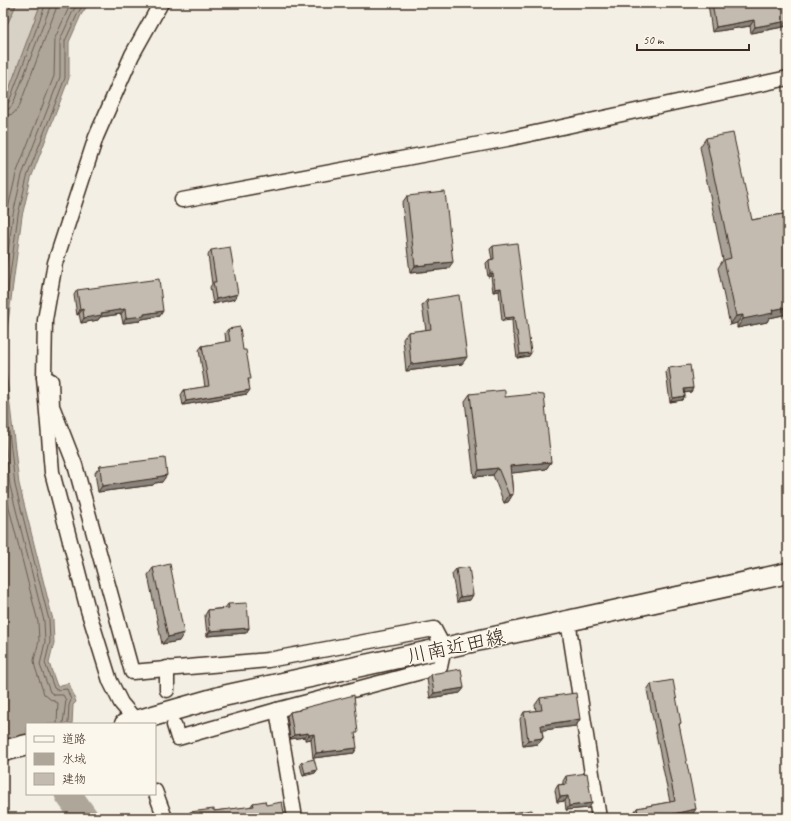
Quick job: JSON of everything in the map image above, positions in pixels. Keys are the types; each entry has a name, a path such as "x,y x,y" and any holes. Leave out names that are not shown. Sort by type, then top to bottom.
{"main road":[{"name":"川南近田線","path":"131,723 223,696 788,573"},
{"path":"3,751 26,746"}],"street":[{"path":"131,723 131,714 121,703 110,681 88,610 52,472 44,377 45,320 55,263 96,136 132,55 161,3"},
{"path":"182,200 508,139 788,78"},
{"path":"44,377 51,381 52,406 75,465 132,672 268,660 434,629 444,648 440,667 178,738 174,725"},
{"path":"568,621 599,818"},
{"path":"166,668 167,690"},
{"path":"277,710 295,818"},
{"path":"156,794 165,818"}],"shaded area":[{"path":"17,3 42,3 3,106 3,33"}],"water":[{"path":"3,3 17,3 3,33"},
{"path":"42,3 89,3 81,15 69,42 69,78 31,178 22,216 5,345 6,371 19,484 53,620 54,643 49,663 57,686 69,683 76,702 73,705 72,723 26,723 26,735 5,740 3,737 3,106"}],"building":[{"path":"712,3 788,3 788,21 755,27 754,20 716,27"},
{"path":"733,133 752,220 788,213 788,307 772,310 773,313 743,319 743,315 736,316 724,260 731,258 706,138"},
{"path":"445,192 453,262 415,266 407,196"},
{"path":"517,243 531,353 520,354 514,317 505,318 501,288 495,289 493,273 490,273 489,260 494,259 493,246"},
{"path":"230,247 238,294 216,299 213,282 216,282 211,250"},
{"path":"159,279 163,311 144,314 144,316 126,318 125,309 101,313 102,315 84,318 83,309 80,310 77,290"},
{"path":"459,295 467,357 411,364 408,332 431,329 427,300"},
{"path":"240,327 243,350 246,350 251,379 248,379 250,390 186,401 184,390 209,386 202,346 230,341 228,329"},
{"path":"690,365 693,388 684,389 685,396 673,398 669,368"},
{"path":"505,390 505,397 534,394 544,395 551,462 510,466 513,494 509,495 498,468 479,470 470,394"},
{"path":"165,458 167,475 157,477 158,478 102,486 100,466"},
{"path":"170,564 184,633 168,637 153,568"},
{"path":"469,567 473,595 460,597 456,569"},
{"path":"247,603 249,628 210,631 208,610 229,608 228,604"},
{"path":"461,669 464,688 434,693 431,674"},
{"path":"673,680 681,723 679,724 696,809 673,814 674,818 639,818 637,808 675,801 651,684"},
{"path":"576,693 580,719 541,725 543,738 528,740 524,712 542,710 540,698"},
{"path":"354,695 358,733 355,733 357,748 316,753 314,734 309,735 308,733 294,735 290,712"},
{"path":"314,759 317,770 305,773 302,762"},
{"path":"587,773 592,803 569,806 568,796 560,797 558,785 567,784 566,776"},
{"path":"265,801 266,805 282,802 285,818 193,818 190,812 214,809 214,811 254,806 253,803"},
{"path":"532,810 533,818 492,818 492,816"}],"waterway":[{"path":"69,795 85,818"}]}
